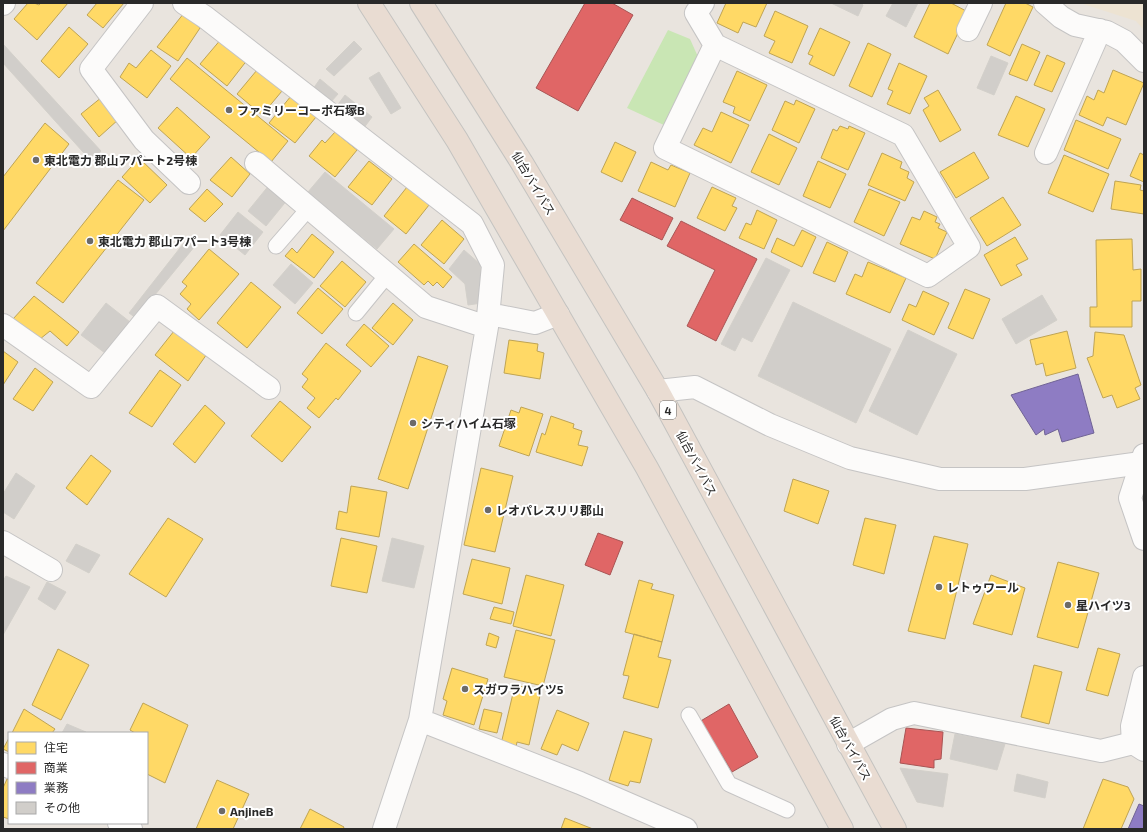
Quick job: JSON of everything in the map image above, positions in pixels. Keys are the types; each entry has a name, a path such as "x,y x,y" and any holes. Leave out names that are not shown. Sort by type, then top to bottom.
{"highway":[{"path":"369,3 457,140 648,468 842,829"},
{"name":"仙台バイパス","path":"421,3 522,163 658,391 895,829"}],"street":[{"path":"142,3 91,69 144,140 189,183"},
{"path":"184,3 205,17 472,224 493,265 488,320 420,720 384,829"},
{"path":"703,3 696,13 714,45 903,135 968,247 928,276 665,148 714,45"},
{"path":"968,30 981,3"},
{"path":"1045,3 1061,17 1074,25 1107,32 1124,41 1144,61"},
{"path":"1046,152 1100,30"},
{"path":"256,163 426,307 488,320 535,324 558,314"},
{"path":"3,325 91,387 157,306 269,388"},
{"path":"658,391 694,387 770,425 850,458 940,479 1025,479 1142,459 1130,498 1144,539"},
{"path":"3,542 51,570"},
{"path":"848,744 892,719 914,713 1101,752 1139,746 1132,726 1144,677"},
{"path":"420,720 580,783 686,829"},
{"path":"121,824 130,829"}],"lane":[{"path":"276,246 308,208"},
{"path":"356,313 388,274"},
{"path":"688,715 729,784 787,810"}],"shaded area":[{"path":"1080,3 1144,3 1144,30 1136,21"}],"green space":[{"path":"668,30 690,39 699,59 666,126 627,108"}],"building: 住宅":[{"path":"28,3 39,5 41,3 68,3 37,40 14,19"},
{"path":"97,3 124,3 103,28 87,15"},
{"path":"726,3 767,3 756,27 743,22 738,33 717,23"},
{"path":"930,3 951,3 968,12 948,54 914,37"},
{"path":"1006,3 1025,3 1033,7 1010,56 987,45"},
{"path":"775,11 808,26 792,63 769,53 775,41 764,36"},
{"path":"184,13 200,28 178,61 157,47"},
{"path":"69,27 88,44 59,78 41,61"},
{"path":"820,28 850,42 834,76 809,64 813,56 808,54"},
{"path":"222,38 248,59 227,86 200,64"},
{"path":"868,43 891,54 872,97 849,86"},
{"path":"1022,44 1040,52 1027,81 1009,74"},
{"path":"151,50 171,66 147,98 120,77 129,63 136,68"},
{"path":"1047,55 1065,63 1052,92 1034,85"},
{"name":"ファミリーコーポ石塚B","path":"187,58 288,141 271,162 170,79"},
{"path":"899,63 927,76 910,114 887,104 893,91 888,89"},
{"path":"257,70 282,91 262,115 237,94"},
{"path":"1113,70 1144,83 1126,125 1107,117 1103,126 1079,115 1087,96 1094,100 1098,90 1104,93"},
{"path":"737,71 767,85 750,121 733,113 735,107 723,102"},
{"path":"938,90 961,130 940,142 923,110 929,106 924,98"},
{"path":"291,96 316,117 295,143 269,123"},
{"path":"1016,96 1045,109 1028,147 998,135"},
{"path":"102,97 119,119 99,137 81,114"},
{"path":"796,100 815,109 799,143 772,130 785,101 794,105"},
{"path":"177,107 210,137 191,158 158,128"},
{"path":"721,112 749,125 731,163 694,145 703,128 712,132"},
{"path":"1076,120 1121,139 1108,169 1064,150"},
{"name":"東北電力 郡山アパート2号棟","path":"45,123 69,144 3,231 3,177"},
{"path":"840,126 848,129 849,126 865,133 848,170 821,158 833,129 837,131"},
{"path":"335,132 357,150 335,177 309,156 322,140 325,143"},
{"path":"769,134 797,148 779,185 751,172"},
{"path":"615,142 636,152 622,182 601,172"},
{"path":"974,152 989,178 956,198 940,172"},
{"path":"882,153 902,162 900,168 909,172 907,178 914,182 905,201 868,185"},
{"path":"1140,153 1144,155 1144,182 1130,176"},
{"path":"1064,155 1109,174 1093,212 1048,193"},
{"path":"231,157 250,174 232,197 210,180"},
{"path":"139,158 167,185 150,203 122,177"},
{"path":"369,161 392,179 372,205 348,187"},
{"path":"818,161 846,174 830,208 803,196"},
{"path":"651,162 668,170 671,165 690,173 675,207 638,191"},
{"name":"東北電力 郡山アパート3号棟","path":"118,180 144,200 63,303 36,283"},
{"path":"1115,181 1141,185 1140,190 1144,191 1144,214 1111,209"},
{"path":"407,187 429,205 406,234 384,216"},
{"path":"712,187 736,198 732,206 737,208 725,231 697,218"},
{"path":"207,189 223,204 205,222 189,209"},
{"path":"869,189 900,202 884,236 854,222"},
{"path":"1003,197 1021,225 987,246 970,218"},
{"path":"757,210 777,220 764,249 739,238 746,223 751,225"},
{"path":"924,211 937,217 935,222 940,224 938,228 947,232 935,259 900,244 912,217 920,220"},
{"path":"442,220 464,239 444,264 421,245"},
{"path":"802,230 816,237 802,267 771,252 777,238 794,246"},
{"path":"312,234 334,252 314,278 285,256 292,248 297,253"},
{"path":"1015,237 1028,259 1016,265 1022,275 1001,286 984,255"},
{"path":"1132,239 1133,270 1141,269 1141,301 1132,301 1132,327 1090,327 1090,307 1097,307 1096,240"},
{"path":"827,242 848,252 835,282 813,273"},
{"path":"414,244 452,277 443,288 437,282 433,286 428,281 424,285 398,262"},
{"path":"209,249 239,274 199,320 187,309 191,304 180,294 187,286 182,282"},
{"path":"342,261 366,282 345,307 320,286"},
{"path":"868,262 906,278 890,313 846,294 855,274 862,277"},
{"path":"251,282 281,307 247,348 217,323"},
{"path":"318,288 343,309 322,334 297,313"},
{"path":"965,289 990,299 973,339 948,328"},
{"path":"923,291 949,303 934,335 902,320 909,304 916,307"},
{"path":"34,296 79,332 67,346 50,331 40,339 13,319"},
{"path":"393,303 413,320 393,345 372,328"},
{"path":"364,324 389,346 371,367 346,345"},
{"path":"178,326 209,351 188,381 155,355"},
{"path":"1067,331 1076,368 1046,376 1043,363 1036,365 1030,340"},
{"path":"1095,332 1124,335 1141,385 1135,388 1140,399 1117,408 1112,395 1103,398 1087,358 1093,356"},
{"path":"509,340 538,344 537,351 544,353 540,379 504,373"},
{"path":"326,343 361,371 338,400 336,398 319,418 307,408 315,398 302,387 308,379 302,374"},
{"path":"3,351 18,362 3,385"},
{"name":"シティハイム石塚","path":"418,356 448,366 408,489 378,479"},
{"path":"35,368 53,382 33,411 13,399"},
{"path":"160,370 181,385 152,427 129,413"},
{"path":"280,401 311,427 282,462 251,436"},
{"path":"205,405 225,423 195,463 173,444"},
{"path":"521,407 543,414 529,456 499,446 511,410 519,413"},
{"path":"551,416 574,424 573,428 582,431 578,445 588,447 582,466 536,452 542,433 545,435"},
{"path":"91,455 111,471 87,505 66,488"},
{"name":"レオパレスリリ郡山","path":"481,468 513,476 495,552 464,545"},
{"path":"793,479 829,491 818,524 784,511"},
{"path":"351,486 387,492 379,537 336,529 339,511 347,513"},
{"path":"168,518 203,539 166,597 129,574"},
{"path":"865,518 896,525 884,574 853,565"},
{"name":"レトゥワール","path":"934,536 968,544 945,639 908,631"},
{"path":"341,538 377,546 367,593 331,586"},
{"path":"472,559 510,568 502,604 463,594"},
{"name":"星ハイツ3","path":"1058,562 1099,573 1078,648 1037,637"},
{"path":"526,575 564,585 551,636 513,626"},
{"path":"991,575 1025,588 1012,635 973,624"},
{"path":"639,580 653,584 651,589 674,595 662,642 625,632"},
{"path":"494,607 514,612 511,624 490,619"},
{"path":"516,630 555,640 543,686 504,677"},
{"path":"489,633 499,637 496,648 486,645"},
{"path":"634,634 662,642 658,657 671,660 658,708 623,698 629,676 623,675"},
{"path":"1098,648 1120,654 1108,696 1086,690"},
{"path":"58,649 89,665 61,720 32,705"},
{"path":"1034,665 1062,672 1049,724 1021,717"},
{"name":"スガワラハイツ5","path":"452,668 488,679 474,725 443,715 447,701 443,699"},
{"path":"515,685 541,691 529,745 517,742 516,747 501,744"},
{"path":"143,703 188,725 165,783 148,774 148,732 133,732 130,730"},
{"path":"24,709 55,729 53,732 12,732"},
{"path":"484,709 502,713 497,733 479,729"},
{"path":"557,710 589,723 578,751 562,744 557,755 541,749"},
{"path":"624,731 652,739 640,783 630,781 628,786 609,780"},
{"path":"8,740 8,752 3,749"},
{"path":"1103,779 1128,787 1134,799 1121,829 1083,829"},
{"path":"8,780 8,819 3,817 3,788"},
{"name":"AnjineB","path":"217,780 249,794 233,829 196,829"},
{"path":"310,809 344,827 343,829 300,829"},
{"path":"565,818 593,829 561,829"}],"building: 商業":[{"path":"585,3 612,3 633,15 578,111 536,88"},
{"path":"632,198 673,218 662,240 620,220"},
{"path":"681,221 757,259 716,341 687,326 715,270 667,246"},
{"path":"598,533 623,542 610,575 585,565"},
{"path":"729,704 758,757 732,772 720,752 718,754 699,722"},
{"path":"906,728 943,732 941,759 934,760 934,768 900,763"}],"building: 業務":[{"path":"1078,374 1094,433 1062,442 1058,429 1045,435 1044,429 1036,435 1011,395"},
{"path":"1139,804 1144,806 1144,829 1128,829"}],"building: その他":[{"path":"831,3 860,3 863,5 858,16"},
{"path":"893,3 918,3 906,27 886,16"},
{"path":"354,41 362,49 334,76 326,69"},
{"path":"3,44 101,151 92,162 3,63"},
{"path":"991,56 1008,63 994,95 977,88"},
{"path":"379,72 401,108 391,114 369,78"},
{"path":"320,79 338,94 330,103 313,89"},
{"path":"345,95 372,117 363,129 336,107"},
{"path":"325,172 394,229 377,249 308,192"},
{"path":"270,184 288,199 266,226 248,211"},
{"path":"238,212 263,232 245,255 220,235"},
{"path":"187,239 195,246 136,318 129,313"},
{"path":"464,250 480,264 482,303 468,305 465,284 449,269"},
{"path":"766,258 790,270 752,342 742,337 735,351 721,344"},
{"path":"291,264 313,283 295,304 273,285"},
{"path":"1042,295 1057,320 1016,344 1002,319"},
{"path":"793,302 891,349 856,423 758,376"},
{"path":"106,303 130,322 105,353 81,335"},
{"path":"908,330 957,354 917,435 869,411"},
{"path":"16,473 35,486 14,519 3,512 3,494"},
{"path":"392,538 424,546 414,588 382,581"},
{"path":"76,544 100,555 89,573 66,561"},
{"path":"6,576 30,587 3,635 3,581"},
{"path":"47,582 66,592 55,610 38,599"},
{"path":"67,724 86,732 63,732"},
{"path":"955,734 1005,744 997,770 950,759"},
{"path":"900,768 948,774 943,807 917,802"},
{"path":"1017,774 1048,782 1045,798 1014,791"}],"place":[{"name":"ファミリーコーポ石塚B","path":"229,110"},
{"name":"東北電力 郡山アパート2号棟","path":"36,160"},
{"name":"東北電力 郡山アパート3号棟","path":"90,241"},
{"name":"シティハイム石塚","path":"413,423"},
{"name":"レオパレスリリ郡山","path":"488,510"},
{"name":"レトゥワール","path":"939,587"},
{"name":"星ハイツ3","path":"1068,605"},
{"name":"スガワラハイツ5","path":"465,689"},
{"name":"AnjineB","path":"222,811"}]}
